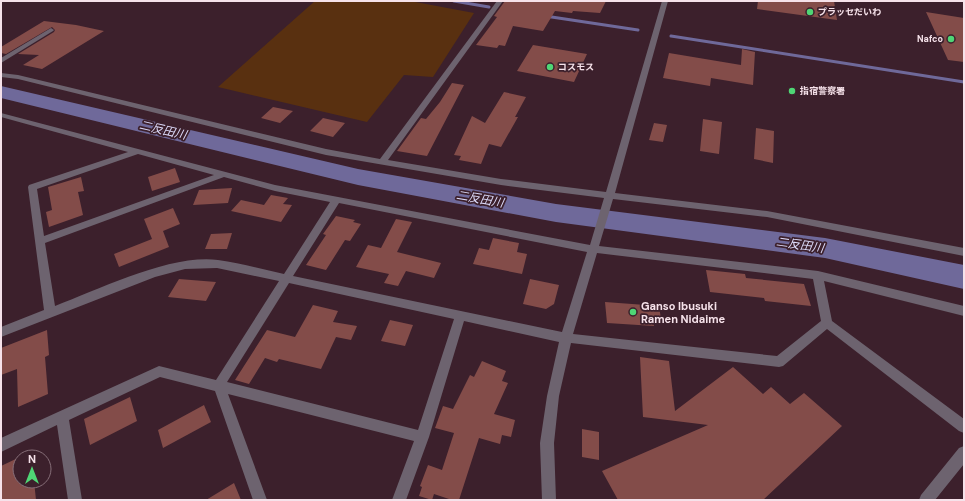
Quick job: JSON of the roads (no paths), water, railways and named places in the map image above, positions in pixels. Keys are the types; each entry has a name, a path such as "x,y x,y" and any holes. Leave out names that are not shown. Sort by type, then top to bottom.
{"street":[{"path":"383,161 500,1"},
{"path":"549,500 548,443 553,396 566,338 610,194 665,1"},
{"path":"1,62 51,30"},
{"path":"1,75 18,77 326,152 501,182 767,214 964,252"},
{"path":"1,114 275,188 336,200 594,244 818,275 962,311"},
{"path":"50,312 41,241 32,187 139,152"},
{"path":"41,241 224,174"},
{"path":"219,385 336,200"},
{"path":"1,332 153,273 184,265 217,264 566,338 779,362 827,323"},
{"path":"818,275 827,323 964,427"},
{"path":"399,500 422,437 460,316"},
{"path":"1,445 159,371 422,437"},
{"path":"219,385 260,500"},
{"path":"62,416 76,500"},
{"path":"926,500 964,453"}],"waterway":[{"path":"454,1 489,7"},
{"path":"545,16 638,30"},
{"path":"671,36 964,82"},
{"name":"二反田川","path":"1,92 358,177 556,213 825,248 964,277"}],"place":[{"name":"プラッセだいわ","path":"810,12"},
{"name":"Nafco","path":"951,39"},
{"name":"コスモス","path":"550,67"},
{"name":"指宿警察署","path":"792,91"},
{"name":"Ganso Ibusuki Ramen Nidaime","path":"633,312"}]}
